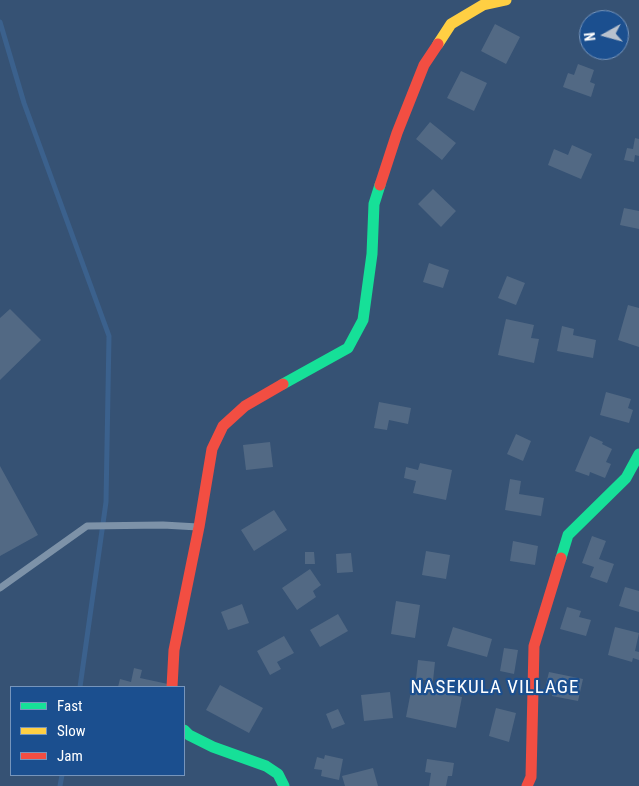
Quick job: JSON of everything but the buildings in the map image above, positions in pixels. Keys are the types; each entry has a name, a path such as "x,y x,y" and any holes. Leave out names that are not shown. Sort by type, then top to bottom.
{"street":[{"path":"172,686 174,650 199,527 212,449 222,426 245,406 348,348 363,320 372,254 374,204 397,133 424,65 452,24 483,5 506,0"},
{"path":"527,786 531,777 534,646 568,535 626,478 639,454"},
{"path":"185,731 213,747 266,766 278,774 284,786"}],"lane":[{"path":"0,588 87,526 199,527"}],"waterway":[{"path":"0,22 24,103 109,336 106,502 80,686"},
{"path":"60,786 62,776"}],"traffic: fast":[{"path":"283,384 348,348 363,320 372,254 374,204 380,185"},
{"path":"561,558 568,535 626,478 639,454"},
{"path":"185,731 213,747 266,766 278,774 284,786"}],"traffic: slow":[{"path":"438,44 451,24 483,5 506,0"}],"traffic: jam":[{"path":"380,185 397,133 424,65 438,44"},
{"path":"172,686 174,650 199,527 212,449 223,426 245,406 283,384"},
{"path":"527,786 531,777 534,646 561,558"}],"district":[{"name":"NASEKULA VILLAGE","path":"495,688"}]}
